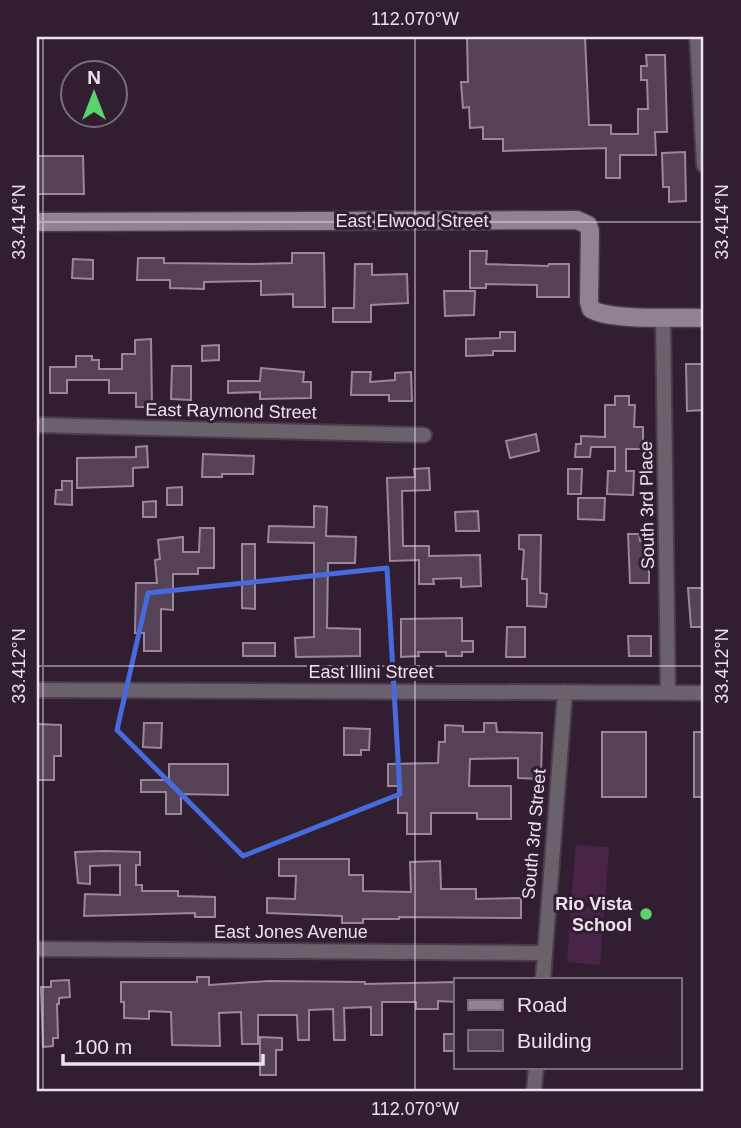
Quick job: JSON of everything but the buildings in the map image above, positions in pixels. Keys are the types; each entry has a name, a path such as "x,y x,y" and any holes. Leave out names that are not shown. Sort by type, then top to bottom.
{"street":[{"path":"697,37 704,165"},
{"name":"East Elwood Street","path":"37,222 577,220 588,226 590,232 591,309 606,314 704,317"},
{"name":"South 3rd Place","path":"663,317 668,692"},
{"name":"East Raymond Street","path":"37,425 424,435"},
{"name":"East Illini Street","path":"37,690 704,692"},
{"name":"South 3rd Street","path":"543,978 565,692"},
{"name":"East Jones Avenue","path":"37,949 545,953"},
{"path":"534,1091 536,1068"}],"highlighted area":[{"path":"387,568 400,794 243,856 117,730 148,593"}],"shaded area":[{"path":"576,845 609,847 605,904 571,902"},
{"path":"571,905 604,908 600,965 567,962"}],"place":[{"name":"Rio Vista School","path":"646,914"}]}
